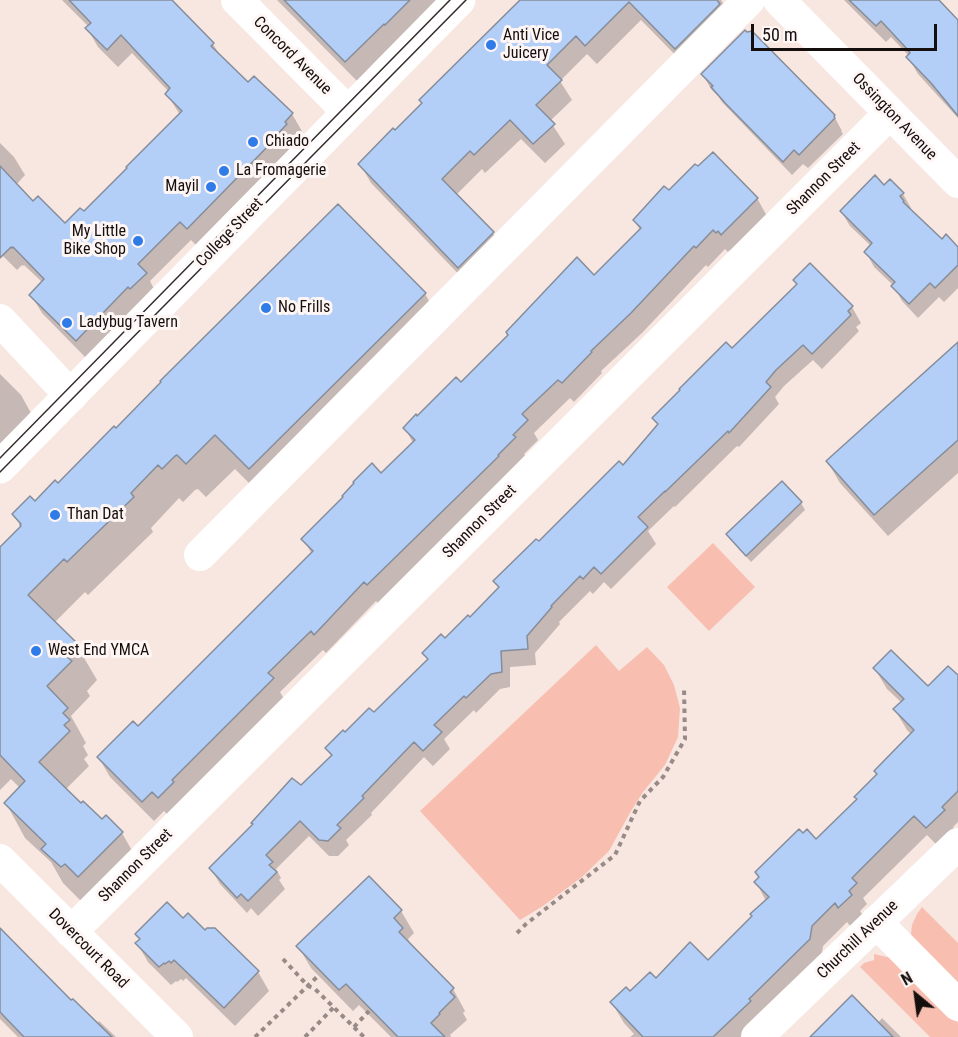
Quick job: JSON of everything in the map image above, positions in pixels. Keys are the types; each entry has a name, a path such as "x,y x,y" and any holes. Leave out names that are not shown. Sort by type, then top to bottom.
{"main road":[{"name":"College Street","path":"0,467 459,0"}],"street":[{"name":"Concord Avenue","path":"237,0 348,112"},
{"path":"200,555 749,0"},
{"name":"Ossington Avenue","path":"779,0 958,182"},
{"name":"Shannon Street","path":"70,932 890,112"},
{"path":"0,320 71,396"},
{"name":"Churchill Avenue","path":"758,1037 958,844"},
{"name":"Dovercourt Road","path":"0,860 177,1037"},
{"path":"876,922 958,1005"}],"path":[{"path":"518,933 526,924 615,855 640,801 663,777 685,740 684,687"},
{"path":"283,959 308,986 315,989 364,1037"},
{"path":"255,1037 319,975"},
{"path":"305,1037 334,1007"},
{"path":"354,1027 369,1011"}],"shaded area":[{"path":"713,543 755,587 709,631 667,587"},
{"path":"596,645 619,671 647,647 664,665 674,685 680,708 678,737 665,765 643,792 609,851 582,877 520,920 420,811"},
{"path":"922,907 958,943 958,987 916,944 911,934 912,925"},
{"path":"874,954 891,958 899,963 958,1023 958,1037 930,1037 860,967 874,960"}],"building":[{"path":"69,0 172,0 214,43 211,46 248,82 254,76 293,113 272,142 187,229 180,222 138,264 147,273 130,289 128,287 76,341 29,295 44,279 13,247 0,258 0,166 33,201 38,196 65,223 80,208 84,211 182,111 165,94 170,88 121,35 107,50 85,28 91,23"},
{"path":"284,0 410,0 345,62"},
{"path":"520,0 717,0 720,4 675,49 629,2 585,46 576,36 547,65 562,80 536,105 555,124 533,144 510,120 474,155 470,151 442,179 494,232 458,268 358,164 393,128 395,130 422,103 419,100"},
{"path":"849,0 939,0 958,20 958,116 906,57 910,53 908,50 881,21 876,26"},
{"path":"745,30 752,31 835,115 835,118 799,155 794,150 783,162 726,104 701,74"},
{"path":"713,152 758,198 721,235 718,231 716,233 713,230 696,248 694,246 562,383 558,380 522,414 528,420 513,435 516,437 499,456 367,585 364,582 314,635 311,631 268,673 274,678 172,780 174,782 158,798 152,792 142,802 97,757 133,721 138,726 313,551 301,539 343,497 353,482 372,463 381,473 415,440 403,428 416,414 417,416 456,377 461,382 508,335 506,332 577,257 594,275 641,228 633,220 664,186 669,190 695,164 698,166"},
{"path":"875,175 884,185 890,179 904,193 900,196 903,202 942,239 946,234 958,247 958,265 935,288 930,283 909,304 891,286 895,282 864,252 872,243 840,211"},
{"path":"338,204 426,293 249,469 215,435 186,464 177,455 162,469 158,465 131,493 134,497 67,562 64,559 28,595 79,645 67,657 72,661 47,686 68,708 63,713 70,720 64,725 70,731 39,762 81,803 83,801 102,819 106,815 123,832 78,877 65,864 61,867 41,849 46,844 4,803 25,781 0,755 0,547 21,526 12,514 30,496 35,501 55,480 58,483 114,426 116,428 160,381"},
{"path":"810,263 853,306 848,311 851,315 812,354 803,345 776,370 766,382 771,387 729,433 728,431 638,517 648,527 601,574 594,567 583,579 580,576 551,606 527,636 528,649 501,651 502,672 491,674 434,725 442,732 423,751 414,742 362,796 364,798 337,825 341,828 328,841 319,840 300,821 266,855 273,862 269,865 277,872 248,901 241,894 237,898 209,868 253,824 251,823 292,778 301,785 332,755 325,748 343,730 345,732 369,708 374,712 428,659 422,653 441,634 445,638 468,615 470,617 499,587 493,581 536,539 539,541 619,461 623,465 658,424 652,418 726,342 732,348 797,284 793,280"},
{"path":"958,342 958,440 874,515 826,461"},
{"path":"782,481 802,502 746,556 726,534"},
{"path":"891,650 928,686 948,666 958,675 958,791 942,807 945,810 926,828 914,816 852,878 857,883 849,891 852,895 838,908 835,903 812,926 810,939 713,1037 643,1037 610,1002 626,987 630,991 650,972 656,978 690,942 708,960 752,916 750,914 769,897 754,882 759,877 755,872 799,829 803,833 807,829 816,839 857,799 854,797 877,774 874,771 914,730 893,709 904,699 873,668"},
{"path":"369,876 402,910 394,918 403,928 399,932 454,988 450,992 455,997 431,1023 445,1037 398,1037 346,984 339,990 296,946"},
{"path":"167,902 183,918 188,913 205,930 215,928 259,971 224,1008 174,960 159,967 135,943 140,939 135,934"},
{"path":"0,928 71,1000 73,999 112,1037 24,1037 0,1012"},
{"path":"852,995 893,1037 810,1037"}],"tram line":[{"path":"0,458 450,0"},
{"path":"0,472 466,0"}],"place":[{"name":"Anti Vice Juicery","path":"491,45"},
{"name":"Chiado","path":"253,142"},
{"name":"La Fromagerie","path":"224,171"},
{"name":"Mayil","path":"211,187"},
{"name":"My Little Bike Shop","path":"138,241"},
{"name":"No Frills","path":"266,308"},
{"name":"Ladybug Tavern","path":"67,323"},
{"name":"Than Dat","path":"55,515"},
{"name":"West End YMCA","path":"36,651"}]}
